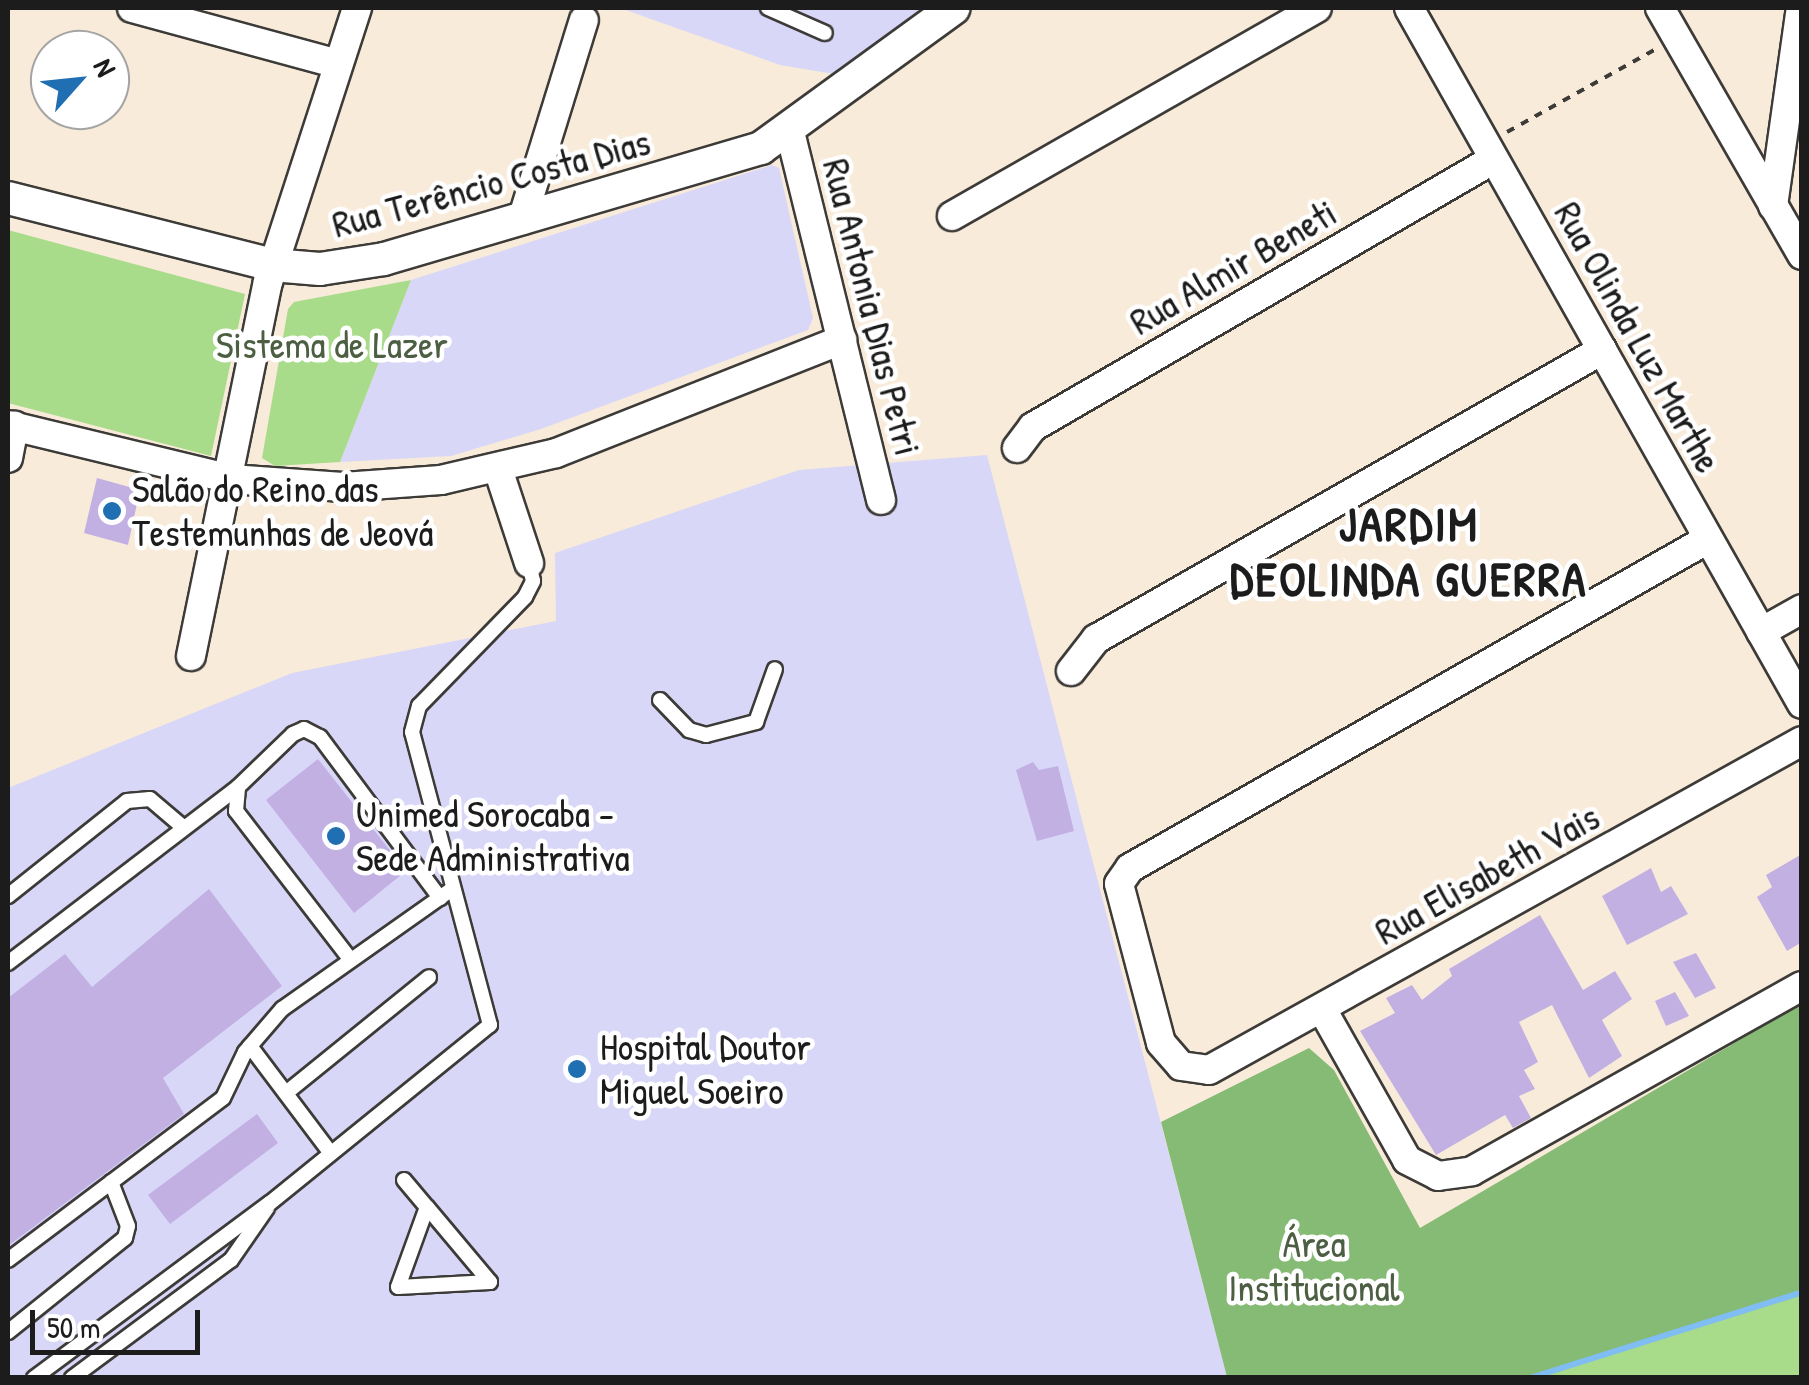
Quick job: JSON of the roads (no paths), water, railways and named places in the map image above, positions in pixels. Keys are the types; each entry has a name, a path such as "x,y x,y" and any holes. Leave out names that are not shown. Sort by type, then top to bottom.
{"street":[{"path":"132,8 338,64"},
{"path":"191,656 231,479 272,265 357,8"},
{"name":"Rua Terêncio Costa Dias","path":"8,198 272,265 347,266 522,220 761,148 790,132 954,8"},
{"path":"952,216 1316,8"},
{"name":"Rua Olinda Luz Marthe","path":"1409,8 1802,704"},
{"path":"1660,8 1785,214 1802,255"},
{"path":"1785,214 1801,8"},
{"path":"522,220 584,20"},
{"name":"Rua Antonia Dias Petri","path":"790,132 881,500"},
{"name":"Rua Almir Beneti","path":"1017,448 1033,427 1490,152"},
{"path":"8,458 11,426 231,479 343,487 498,469 556,453 842,340"},
{"path":"1071,671 1096,639 1602,350"},
{"path":"498,469 528,563"},
{"name":"Rua Elisabeth Vais","path":"1708,539 1130,868 1119,884 1161,1043 1182,1066 1209,1070 1802,742"},
{"path":"1761,632 1802,609"},
{"path":"1322,1008 1407,1160 1438,1176 1472,1172 1802,986"}],"lane":[{"path":"768,8 825,33"},
{"path":"34,1378 270,1203 490,1025 446,893 412,732 419,706 526,597 533,581 528,563"},
{"path":"660,700 697,734 739,726 760,716 776,669"},
{"path":"8,963 238,787 293,734 304,729 320,736 446,893"},
{"path":"238,787 236,811 350,959"},
{"path":"8,896 127,801 150,799 183,827"},
{"path":"8,1260 224,1098 250,1046 282,1009 446,893"},
{"path":"286,1093 430,976"},
{"path":"250,1046 330,1152"},
{"path":"404,1180 427,1207 478,1267 490,1282 398,1287 427,1207"},
{"path":"8,1332 125,1238 128,1226 111,1182"},
{"path":"72,1378 231,1260 270,1203"}],"waterway":[{"path":"1530,1378 1802,1292"}],"place":[{"name":"Salão do Reino das Testemunhas de Jeová","path":"112,511"},
{"name":"Unimed Sorocaba - Sede Administrativa","path":"336,836"},
{"name":"Hospital Doutor Miguel Soeiro","path":"577,1069"}],"district":[{"name":"JARDIM DEOLINDA GUERRA","path":"1409,550"}],"park label":[{"name":"Sistema de Lazer","path":"332,345"},
{"name":"Área Institucional","path":"1314,1266"}]}
